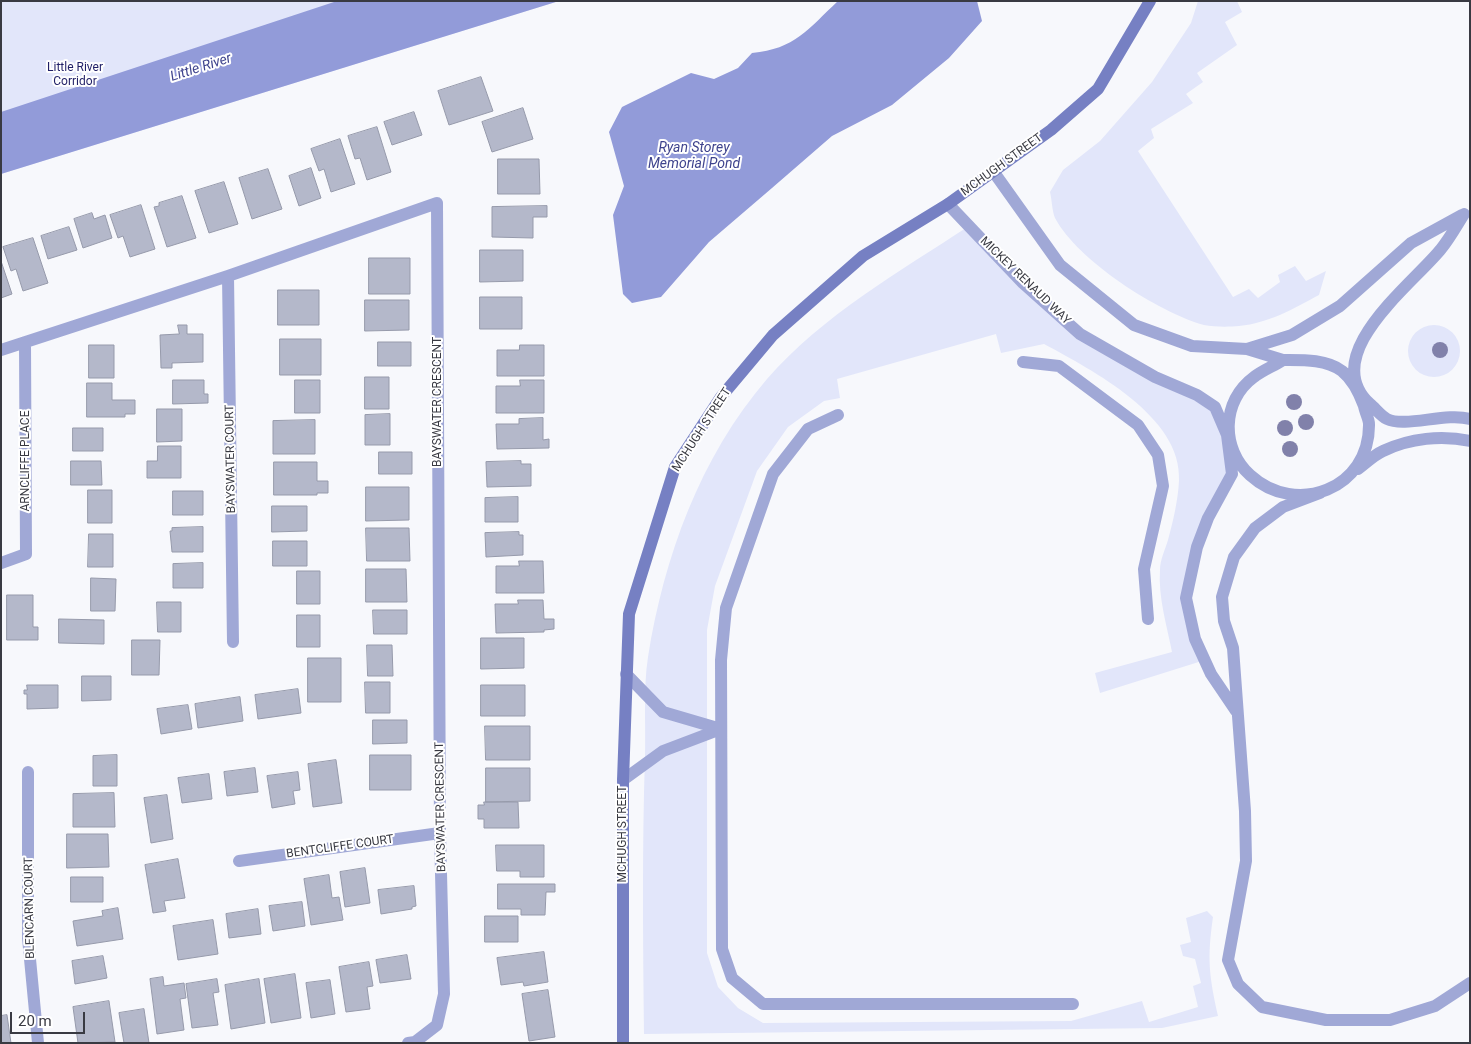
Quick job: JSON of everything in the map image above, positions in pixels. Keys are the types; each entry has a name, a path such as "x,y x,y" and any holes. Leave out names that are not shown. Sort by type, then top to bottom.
{"main road":[{"name":"MCHUGH STREET","path":"623,1043 623,780 629,614 675,468 721,397 773,335 863,256 948,204 1051,130 1098,89 1150,1"}],"street":[{"path":"993,171 1060,265 1134,325 1192,346 1247,349 1283,360 1315,360 1342,371 1360,395 1387,420 1415,421 1458,416 1470,419"},
{"name":"BAYSWATER CRESCENT","path":"1,350 228,276 438,203 440,833 444,994 437,1025 415,1042 408,1043"},
{"name":"MICKEY RENAUD WAY","path":"948,204 1023,283 1080,334 1155,377 1197,395 1215,408 1227,435 1232,474 1208,518 1197,547 1186,598 1195,639 1211,674 1236,712"},
{"path":"1247,349 1292,335 1340,306 1411,243 1467,211"},
{"path":"1350,475 1364,454 1369,424 1354,369 1364,335 1395,296 1441,249 1467,211"},
{"name":"BAYSWATER COURT","path":"228,276 233,642"},
{"name":"ARNCLIFFE PLACE","path":"1,563 26,554 25,342"},
{"path":"1283,360 1253,377 1232,402 1227,435 1240,466 1263,487 1294,496 1320,493 1350,475 1382,451 1410,442 1448,436 1470,441"},
{"path":"1023,362 1059,366 1138,425 1158,455 1163,486 1144,569 1148,619"},
{"path":"838,415 808,429 773,474 726,608 721,660 722,949 732,978 763,1004 1073,1004"},
{"name":"MICKEY RENAUD WAY","path":"1320,493 1284,506 1255,528 1234,556 1222,597 1224,621 1233,648 1236,712 1244,780 1246,861 1228,960 1238,984 1262,1007 1326,1020 1390,1020 1435,1006 1470,984"},
{"path":"626,674 663,712 721,729"},
{"path":"623,780 663,751 721,729"},
{"name":"BLENCARN COURT","path":"28,772 28,938 38,1043"},
{"name":"BENTCLIFFE COURT","path":"239,860 440,833"}],"green space":[{"name":"Little River Corridor","path":"1,1 559,1 1,174"},
{"path":"1198,1 1237,1 1242,12 1225,22 1237,45 1197,73 1203,82 1186,94 1193,103 1151,129 1154,138 1138,151 1233,297 1249,289 1258,298 1280,282 1278,275 1295,266 1306,281 1326,271 1319,295 1271,319 1239,326 1204,325 1165,309 1121,283 1082,251 1066,234 1055,218 1050,192 1063,170 1100,141 1152,82 1191,23"},
{"path":"969,226 1080,334 1215,407 1232,474 1208,518 1186,598 1205,660 1100,693 1095,673 1172,652 1160,591 1160,566 1172,526 1178,496 1179,481 1176,458 1166,436 1151,416 1131,398 1086,367 1044,344 1001,353 996,334 837,379 840,398 824,401 788,427 757,471 715,586 707,630 707,953 718,987 738,1008 763,1023 1071,1021 1142,1001 1149,1022 1198,1007 1193,986 1201,983 1195,959 1183,956 1180,945 1191,942 1186,918 1207,911 1213,917 1210,967 1218,1016 1162,1028 644,1034 643,860 646,669 664,582 688,510 722,441 743,409 767,379 789,356 812,335 863,296"},
{"path":"1434,325 1448,329 1456,337 1460,351 1456,365 1448,373 1434,377 1420,373 1412,365 1408,351 1412,337 1420,329"}],"water":[{"name":"Little River Corridor","path":"337,1 559,1 1,174 1,112"},
{"name":"Ryan Storey Memorial Pond","path":"838,1 977,1 982,21 949,58 892,105 832,136 709,242 661,297 632,303 623,294 613,215 624,186 609,132 622,107 691,73 714,79 738,68 752,53 779,47 800,36"}],"building":[{"path":"481,77 493,111 449,125 438,91"},
{"path":"523,108 533,139 492,152 482,122"},
{"path":"414,112 422,135 392,145 384,122"},
{"path":"377,127 391,172 367,180 360,158 355,159 348,136"},
{"path":"340,139 355,184 331,192 324,169 319,171 311,149"},
{"path":"498,159 539,159 540,194 498,194"},
{"path":"311,168 321,198 299,206 289,176"},
{"path":"268,169 282,209 252,219 239,178"},
{"path":"224,182 238,224 209,233 195,191"},
{"path":"182,196 196,238 167,247 154,207 159,206 159,203"},
{"path":"141,205 155,249 130,257 123,236 118,238 110,215"},
{"path":"547,206 547,217 533,217 533,238 492,237 492,207"},
{"path":"92,213 94,219 105,215 112,238 83,248 74,219"},
{"path":"69,227 77,250 48,259 41,236"},
{"path":"33,238 48,283 23,291 16,269 11,271 3,247"},
{"path":"480,250 523,250 523,281 480,282"},
{"path":"369,258 410,258 410,294 369,294"},
{"path":"1,261 12,294 1,298"},
{"path":"278,290 319,290 319,325 278,325"},
{"path":"480,297 522,297 522,329 480,329"},
{"path":"365,300 409,300 409,330 365,331"},
{"path":"178,325 187,325 187,334 203,334 203,362 172,363 172,368 161,368 160,335 179,334"},
{"path":"280,339 321,339 321,375 280,375"},
{"path":"378,342 411,342 411,366 378,366"},
{"path":"89,345 114,345 114,378 89,378"},
{"path":"520,345 544,345 544,376 497,376 497,350 519,350"},
{"path":"365,377 389,377 389,409 365,409"},
{"path":"173,380 204,380 204,394 208,394 208,403 173,404"},
{"path":"295,380 320,380 320,413 295,413"},
{"path":"520,380 544,380 544,413 496,413 496,386 520,386"},
{"path":"87,383 112,383 112,400 135,400 135,414 125,414 125,417 87,417"},
{"path":"157,409 182,409 182,441 157,442"},
{"path":"390,414 390,445 365,445 365,415"},
{"path":"543,418 543,440 549,439 549,448 497,449 496,424 519,424 519,419"},
{"path":"315,420 315,454 273,454 273,421"},
{"path":"73,428 103,428 103,451 73,451"},
{"path":"158,446 181,446 181,478 147,478 147,461 157,461"},
{"path":"379,452 412,452 412,474 379,474"},
{"path":"71,461 101,461 102,485 71,485"},
{"path":"521,461 521,464 531,464 531,486 487,487 486,462"},
{"path":"274,462 317,462 317,481 328,481 328,493 317,493 317,495 274,495"},
{"path":"366,487 409,487 409,520 366,521"},
{"path":"88,490 112,490 112,523 88,523"},
{"path":"173,491 203,491 203,515 173,515"},
{"path":"518,497 518,522 485,522 485,498"},
{"path":"272,506 307,506 307,531 272,532"},
{"path":"203,527 203,552 172,552 170,531 172,531 172,528"},
{"path":"366,528 409,528 410,561 367,561"},
{"path":"519,532 519,535 523,535 523,555 486,557 485,533"},
{"path":"89,534 113,534 113,567 88,567"},
{"path":"273,541 307,541 307,566 273,566"},
{"path":"519,561 543,561 544,593 496,593 496,566 519,566"},
{"path":"203,563 203,588 173,588 173,564"},
{"path":"366,569 406,569 407,602 366,602"},
{"path":"297,571 320,571 320,604 297,604"},
{"path":"91,578 116,579 115,611 91,611"},
{"path":"7,595 33,595 33,627 38,627 38,640 7,640"},
{"path":"518,600 543,600 544,619 554,619 554,629 544,630 544,632 496,633 495,604 518,604"},
{"path":"157,602 181,602 181,632 158,632"},
{"path":"373,610 407,610 407,634 374,634"},
{"path":"297,615 320,615 320,647 297,647"},
{"path":"59,619 104,620 104,644 59,643"},
{"path":"481,638 524,638 524,668 481,669"},
{"path":"132,640 160,640 159,675 132,675"},
{"path":"367,645 392,645 393,676 368,676"},
{"path":"308,658 341,658 341,702 308,702"},
{"path":"82,676 111,676 111,700 82,701"},
{"path":"365,682 390,682 390,713 366,713"},
{"path":"27,685 58,685 58,708 27,709 27,694 24,694 24,690 27,690"},
{"path":"481,685 525,685 525,716 481,716"},
{"path":"298,689 301,713 258,719 255,695"},
{"path":"240,697 243,721 198,728 195,704"},
{"path":"188,705 192,729 161,734 157,709"},
{"path":"373,720 407,720 407,743 373,744"},
{"path":"485,726 530,726 530,760 486,760"},
{"path":"117,755 117,786 93,786 93,756"},
{"path":"370,755 411,755 411,790 370,790"},
{"path":"336,760 342,803 313,807 308,764"},
{"path":"255,768 258,792 227,796 224,772"},
{"path":"486,768 530,768 530,801 486,802"},
{"path":"298,772 300,790 293,791 295,804 272,808 267,776"},
{"path":"209,774 212,799 182,803 178,778"},
{"path":"114,793 115,827 73,827 73,794"},
{"path":"167,795 173,839 151,843 144,798"},
{"path":"484,802 518,802 519,828 484,828 484,819 478,819 478,805 484,805"},
{"path":"67,834 108,834 109,867 67,868"},
{"path":"496,845 544,845 544,877 520,877 520,871 497,871"},
{"path":"178,859 185,898 164,901 166,911 153,913 145,865"},
{"path":"365,868 370,903 345,907 340,872"},
{"path":"329,875 332,898 339,897 343,920 311,925 304,879"},
{"path":"71,877 103,877 103,902 71,902"},
{"path":"498,884 555,884 555,892 546,892 545,915 521,915 521,909 498,909"},
{"path":"414,886 416,906 412,907 412,909 381,914 378,890"},
{"path":"302,902 305,926 273,931 269,906"},
{"path":"118,908 123,939 77,946 73,921 103,916 102,911"},
{"path":"258,909 261,934 229,938 226,914"},
{"path":"485,916 518,916 518,942 485,942"},
{"path":"213,920 218,954 178,960 173,926"},
{"path":"544,952 548,982 524,986 523,982 501,985 497,958"},
{"path":"407,955 411,979 380,983 376,960"},
{"path":"103,956 107,978 75,984 72,961"},
{"path":"369,962 373,986 367,987 370,1009 346,1012 339,967"},
{"path":"295,974 301,1018 271,1023 264,979"},
{"path":"163,977 164,986 184,983 186,998 180,999 184,1030 157,1034 150,979"},
{"path":"217,979 219,992 213,993 218,1025 192,1028 186,984"},
{"path":"259,979 265,1023 231,1029 225,985"},
{"path":"330,980 335,1014 311,1018 306,983"},
{"path":"548,990 555,1037 529,1041 522,994"},
{"path":"109,1001 115,1042 78,1043 73,1007"},
{"path":"144,1009 149,1043 124,1043 119,1013"},
{"path":"7,1015 11,1043 1,1043 1,1016"}],"water label":[{"name":"Little River","path":"201,68"}]}
